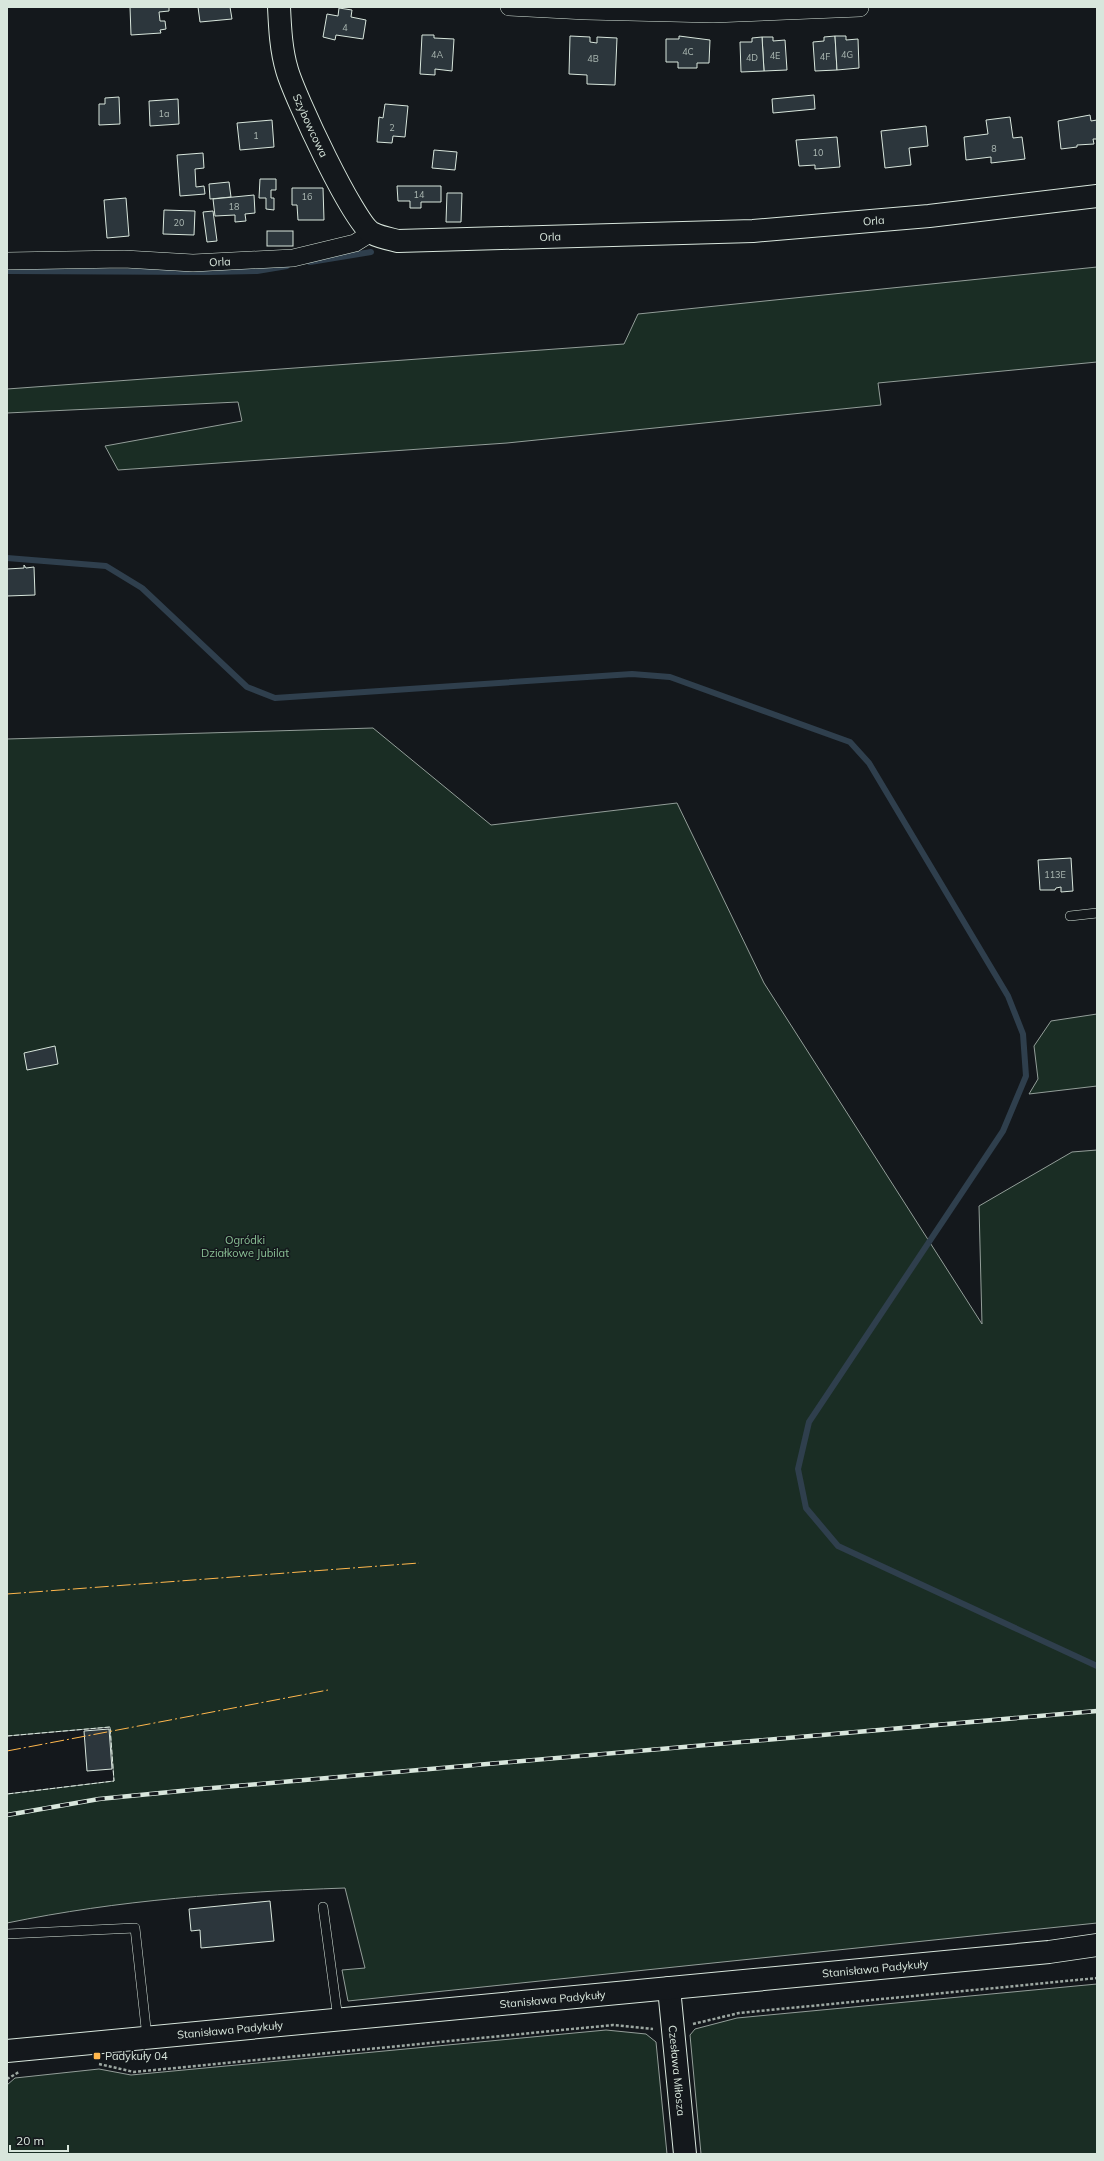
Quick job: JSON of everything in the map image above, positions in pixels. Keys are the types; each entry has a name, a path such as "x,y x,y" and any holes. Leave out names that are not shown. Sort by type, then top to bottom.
{"street":[{"name":"Szybowcowa","path":"279,7 280,28 286,69 300,106 357,217 371,233"},
{"path":"509,7 586,11 713,14 860,8"},
{"name":"Orla","path":"7,261 124,259 193,263 294,258 355,243 371,233 398,241 753,231 937,215 1097,196"},
{"name":"Stanisława Padykuły","path":"7,2050 670,1988 1041,1952 1097,1945"},
{"name":"Czesława Miłosza","path":"670,1988 685,2154"}],"lane":[{"path":"1070,916 1097,914"},
{"path":"323,1908 338,2019"},
{"path":"7,1934 135,1928 147,2037"}],"path":[{"path":"95,2063 134,2072 613,2025 658,2030 686,2027 739,2013 1097,1978"},
{"path":"7,2079 18,2072 25,2071"}],"green space":[{"path":"1097,267 1097,362 878,383 881,405 507,443 118,470 105,446 242,421 238,402 7,413 7,389 624,344 638,314"},
{"name":"Ogródki Działkowe Jubilat","path":"373,728 491,825 677,803 764,983 982,1324 979,1206 1072,1152 1097,1150 1097,1923 348,2001 342,1970 365,1968 345,1888 175,1898 91,1908 7,1923 7,1794 114,1781 110,1727 7,1736 7,739"},
{"path":"1097,1014 1097,1086 1029,1094 1038,1079 1034,1046 1051,1021"},
{"path":"1097,1984 1097,2154 701,2154 690,2035 695,2029 737,2018"},
{"path":"606,2030 646,2034 656,2042 667,2154 7,2154 7,2085 15,2078 99,2069 131,2075"}],"building":[{"path":"130,7 169,7 169,11 159,12 160,21 165,21 166,29 160,30 161,33 131,35"},
{"path":"198,7 230,7 232,19 200,22"},
{"path":"339,8 352,10 351,17 366,20 363,39 336,35 335,40 323,37 327,14 338,16"},
{"path":"422,35 434,35 434,38 454,39 452,71 435,69 435,75 420,74"},
{"path":"570,36 590,37 590,42 597,43 597,37 617,38 615,85 587,84 587,75 569,74"},
{"path":"679,36 710,40 709,63 697,63 697,68 678,68 678,62 666,62 666,39 679,39"},
{"path":"835,36 837,70 815,71 813,42 824,41 824,37"},
{"path":"835,36 846,36 846,40 858,39 859,68 837,70"},
{"path":"762,37 773,37 773,41 785,40 787,70 764,71"},
{"path":"762,37 764,71 741,72 740,42 752,42 752,38"},
{"path":"814,95 815,109 773,113 772,99"},
{"path":"119,97 120,124 99,125 99,104 105,104 105,98"},
{"path":"178,99 179,124 150,126 149,101"},
{"path":"385,104 408,106 405,137 393,136 392,143 377,142 379,117 383,118"},
{"path":"1090,115 1091,121 1097,120 1097,139 1093,139 1094,144 1077,145 1077,147 1061,149 1058,121"},
{"path":"1010,117 1013,138 1022,137 1025,159 991,163 991,157 966,160 964,137 988,134 986,120"},
{"path":"272,120 274,147 240,150 237,123"},
{"path":"926,126 928,146 909,148 911,165 885,168 881,131"},
{"path":"837,137 840,167 815,169 815,165 799,166 796,140"},
{"path":"434,150 457,152 455,170 432,168"},
{"path":"203,153 204,168 195,169 196,187 204,186 205,194 180,196 177,155"},
{"path":"260,179 276,179 276,190 271,190 271,198 274,198 274,210 266,209 266,198 259,198"},
{"path":"229,182 231,197 210,199 209,184"},
{"path":"397,186 441,186 441,202 421,202 421,208 410,208 410,201 398,201"},
{"path":"292,188 323,188 324,220 298,220 297,205 292,205"},
{"path":"447,193 462,193 461,222 446,222"},
{"path":"254,195 255,213 245,214 246,221 235,222 235,215 215,216 213,199"},
{"path":"126,198 129,236 107,238 104,200"},
{"path":"164,210 195,211 194,235 163,234"},
{"path":"213,211 217,241 207,242 203,212"},
{"path":"267,231 293,231 293,246 267,246"},
{"path":"24,565 26,568 34,567 35,595 7,596 7,569 24,568"},
{"path":"1071,858 1073,891 1061,892 1061,887 1056,888 1055,890 1040,890 1038,860"},
{"path":"55,1046 58,1064 27,1070 24,1053"},
{"path":"109,1729 112,1769 87,1771 84,1731"},
{"path":"270,1901 274,1941 201,1948 200,1930 191,1931 189,1909"}],"waterway":[{"path":"310,262 371,252"},
{"path":"7,271 209,272 257,271 287,266"},
{"path":"7,558 106,566 142,588 247,687 275,698 632,674 670,677 850,742 869,763 1008,996 1023,1034 1026,1076 1003,1131 809,1422 798,1469 806,1508 838,1546 1097,1666"}],"railway":[{"path":"7,1815 99,1799 201,1789 1097,1711"}],"fence":[{"path":"7,1736 110,1727 114,1781 7,1794"}],"power":[{"path":"7,1594 419,1563"},
{"path":"7,1751 328,1690"}],"place":[{"name":"Padykuły 04","path":"97,2056"}]}
